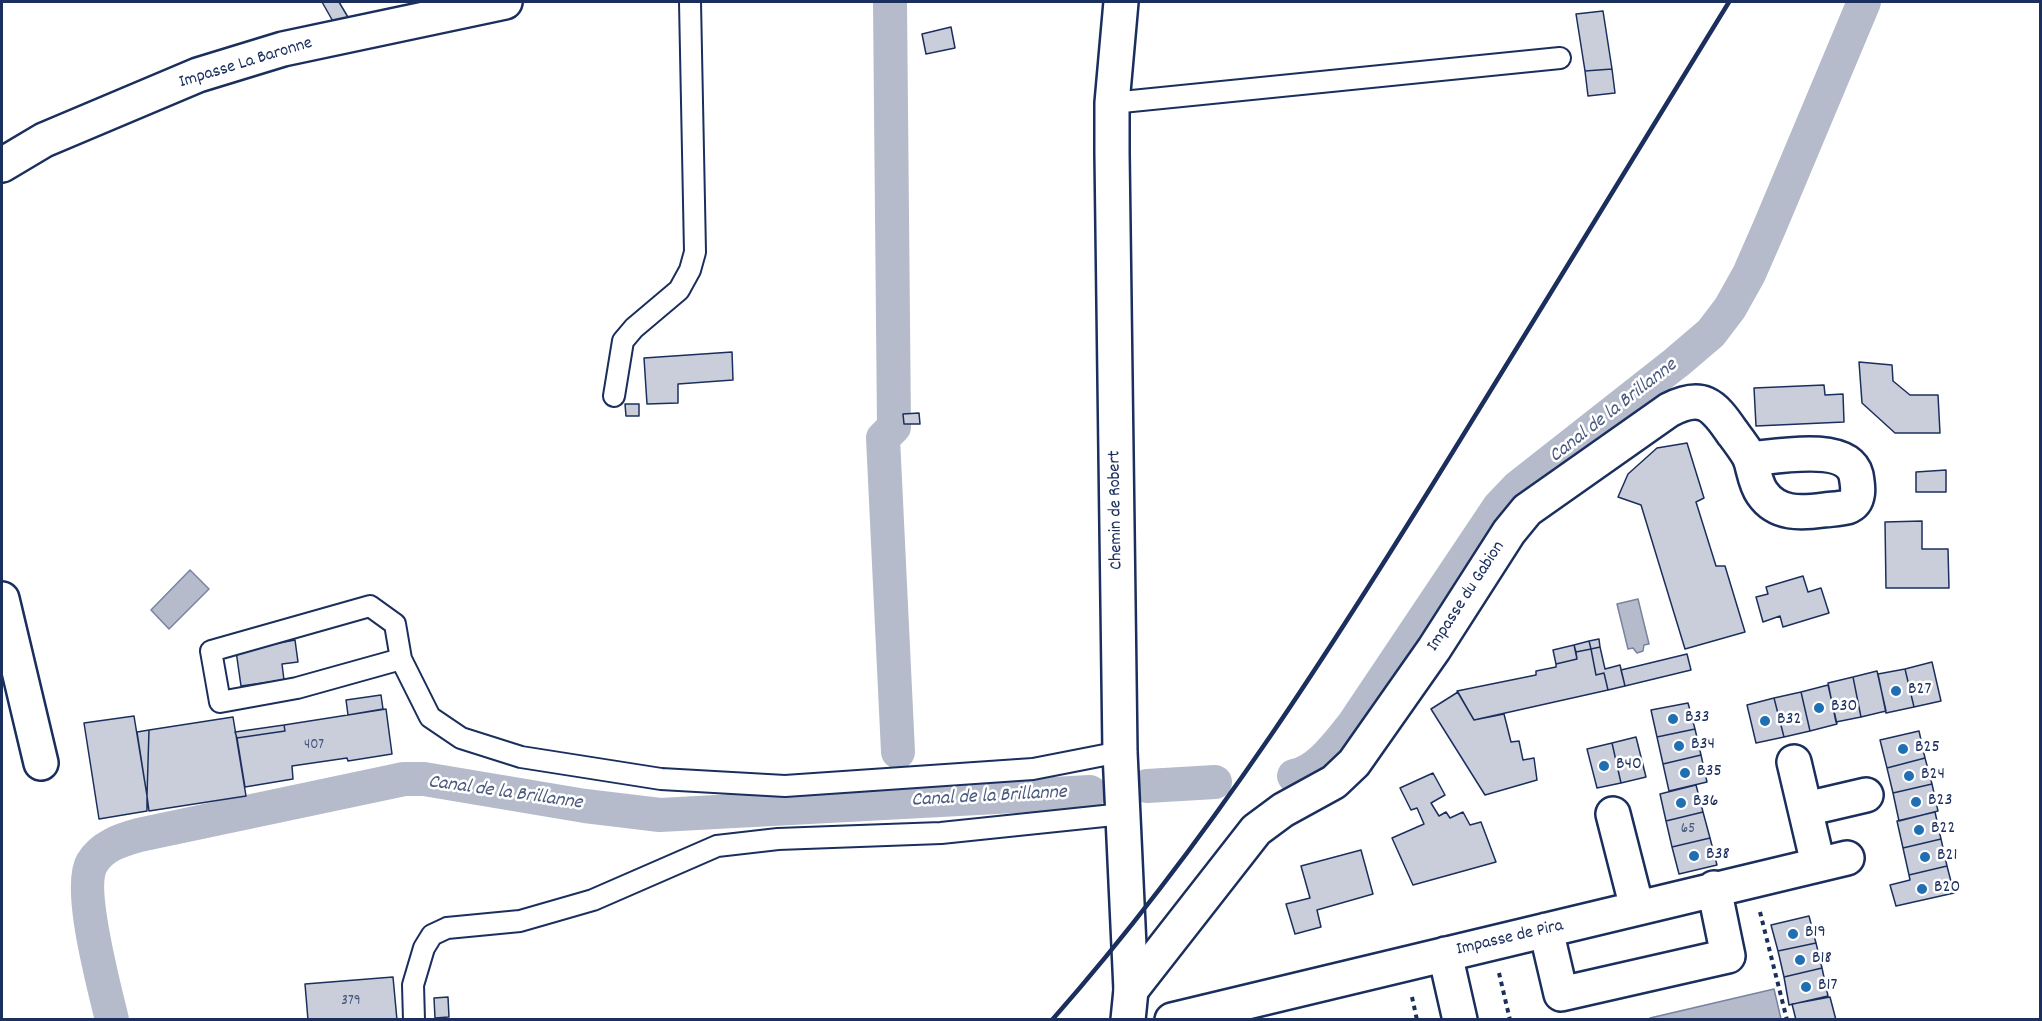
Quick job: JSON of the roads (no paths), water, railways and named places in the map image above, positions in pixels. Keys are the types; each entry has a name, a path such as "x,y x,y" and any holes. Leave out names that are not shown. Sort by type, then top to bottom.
{"street":[{"name":"Impasse La Baronne","path":"2,165 44,140 198,75 283,50 505,2"},
{"name":"Chemin de Robert","path":"1121,2 1112,103 1120,752 1129,1005"},
{"name":"Impasse du Gabion","path":"1129,1005 1256,830 1284,810 1334,782 1354,763 1434,649 1509,532 1527,510 1669,410 1688,403 1705,402 1719,412 1750,459 1762,494 1778,507 1794,512 1809,512 1847,506 1852,504 1858,493 1854,469 1848,462 1837,456 1816,454 1750,459"},
{"path":"2,599 41,763"},
{"path":"1794,762 1806,809 1866,795"},
{"name":"Impasse de Pira","path":"1173,1020 1274,1008 1444,954 1833,861 1806,809"},
{"path":"1613,814 1637,908"},
{"path":"1546,930 1561,994 1728,956 1714,888"},
{"path":"1444,954 1460,1020"}],"lane":[{"path":"614,396 622,341 679,290 690,270 694,252 690,2"},
{"path":"1112,103 1560,58"},
{"path":"401,659 297,688 219,702 211,651 370,606 395,624 401,659 430,717 461,738 521,757 661,779 785,786 1033,769 1120,752"},
{"path":"414,1020 413,985 424,948 432,934 447,928 520,921 593,900 717,846 778,839 941,833 1123,814"}],"water":[{"path":"190,570 209,589 169,629 151,610"},
{"path":"1638,599 1649,644 1644,645 1643,651 1637,653 1633,648 1628,649 1617,604"},
{"path":"1774,989 1781,1019 1650,1019 1650,1018"}],"waterway":[{"path":"890,2 894,427 883,438 898,752"},
{"name":"Canal de la Brillanne","path":"1294,776 1320,762 1353,725 1499,507 1518,487 1711,333 1730,308 1749,274 1864,2"},
{"name":"Canal de la Brillanne","path":"112,1020 94,940 88,876 92,863 101,852 139,835 404,779 424,779 585,806 660,815 1090,792"},
{"path":"1147,786 1215,782"}],"railway":[{"path":"1052,1020 1165,882 1269,738 1319,663 1415,513 1729,2"}],"place":[{"name":"B27","path":"1896,691"},
{"name":"B30","path":"1819,708"},
{"name":"B33","path":"1673,719"},
{"name":"B32","path":"1765,721"},
{"name":"B34","path":"1679,746"},
{"name":"B25","path":"1903,749"},
{"name":"B40","path":"1604,766"},
{"name":"B35","path":"1685,773"},
{"name":"B24","path":"1909,776"},
{"name":"B23","path":"1916,802"},
{"name":"B36","path":"1681,803"},
{"name":"B22","path":"1919,830"},
{"name":"B38","path":"1694,856"},
{"name":"B21","path":"1925,857"},
{"name":"B20","path":"1922,889"},
{"name":"B19","path":"1793,934"},
{"name":"B18","path":"1800,960"},
{"name":"B17","path":"1806,987"}]}
